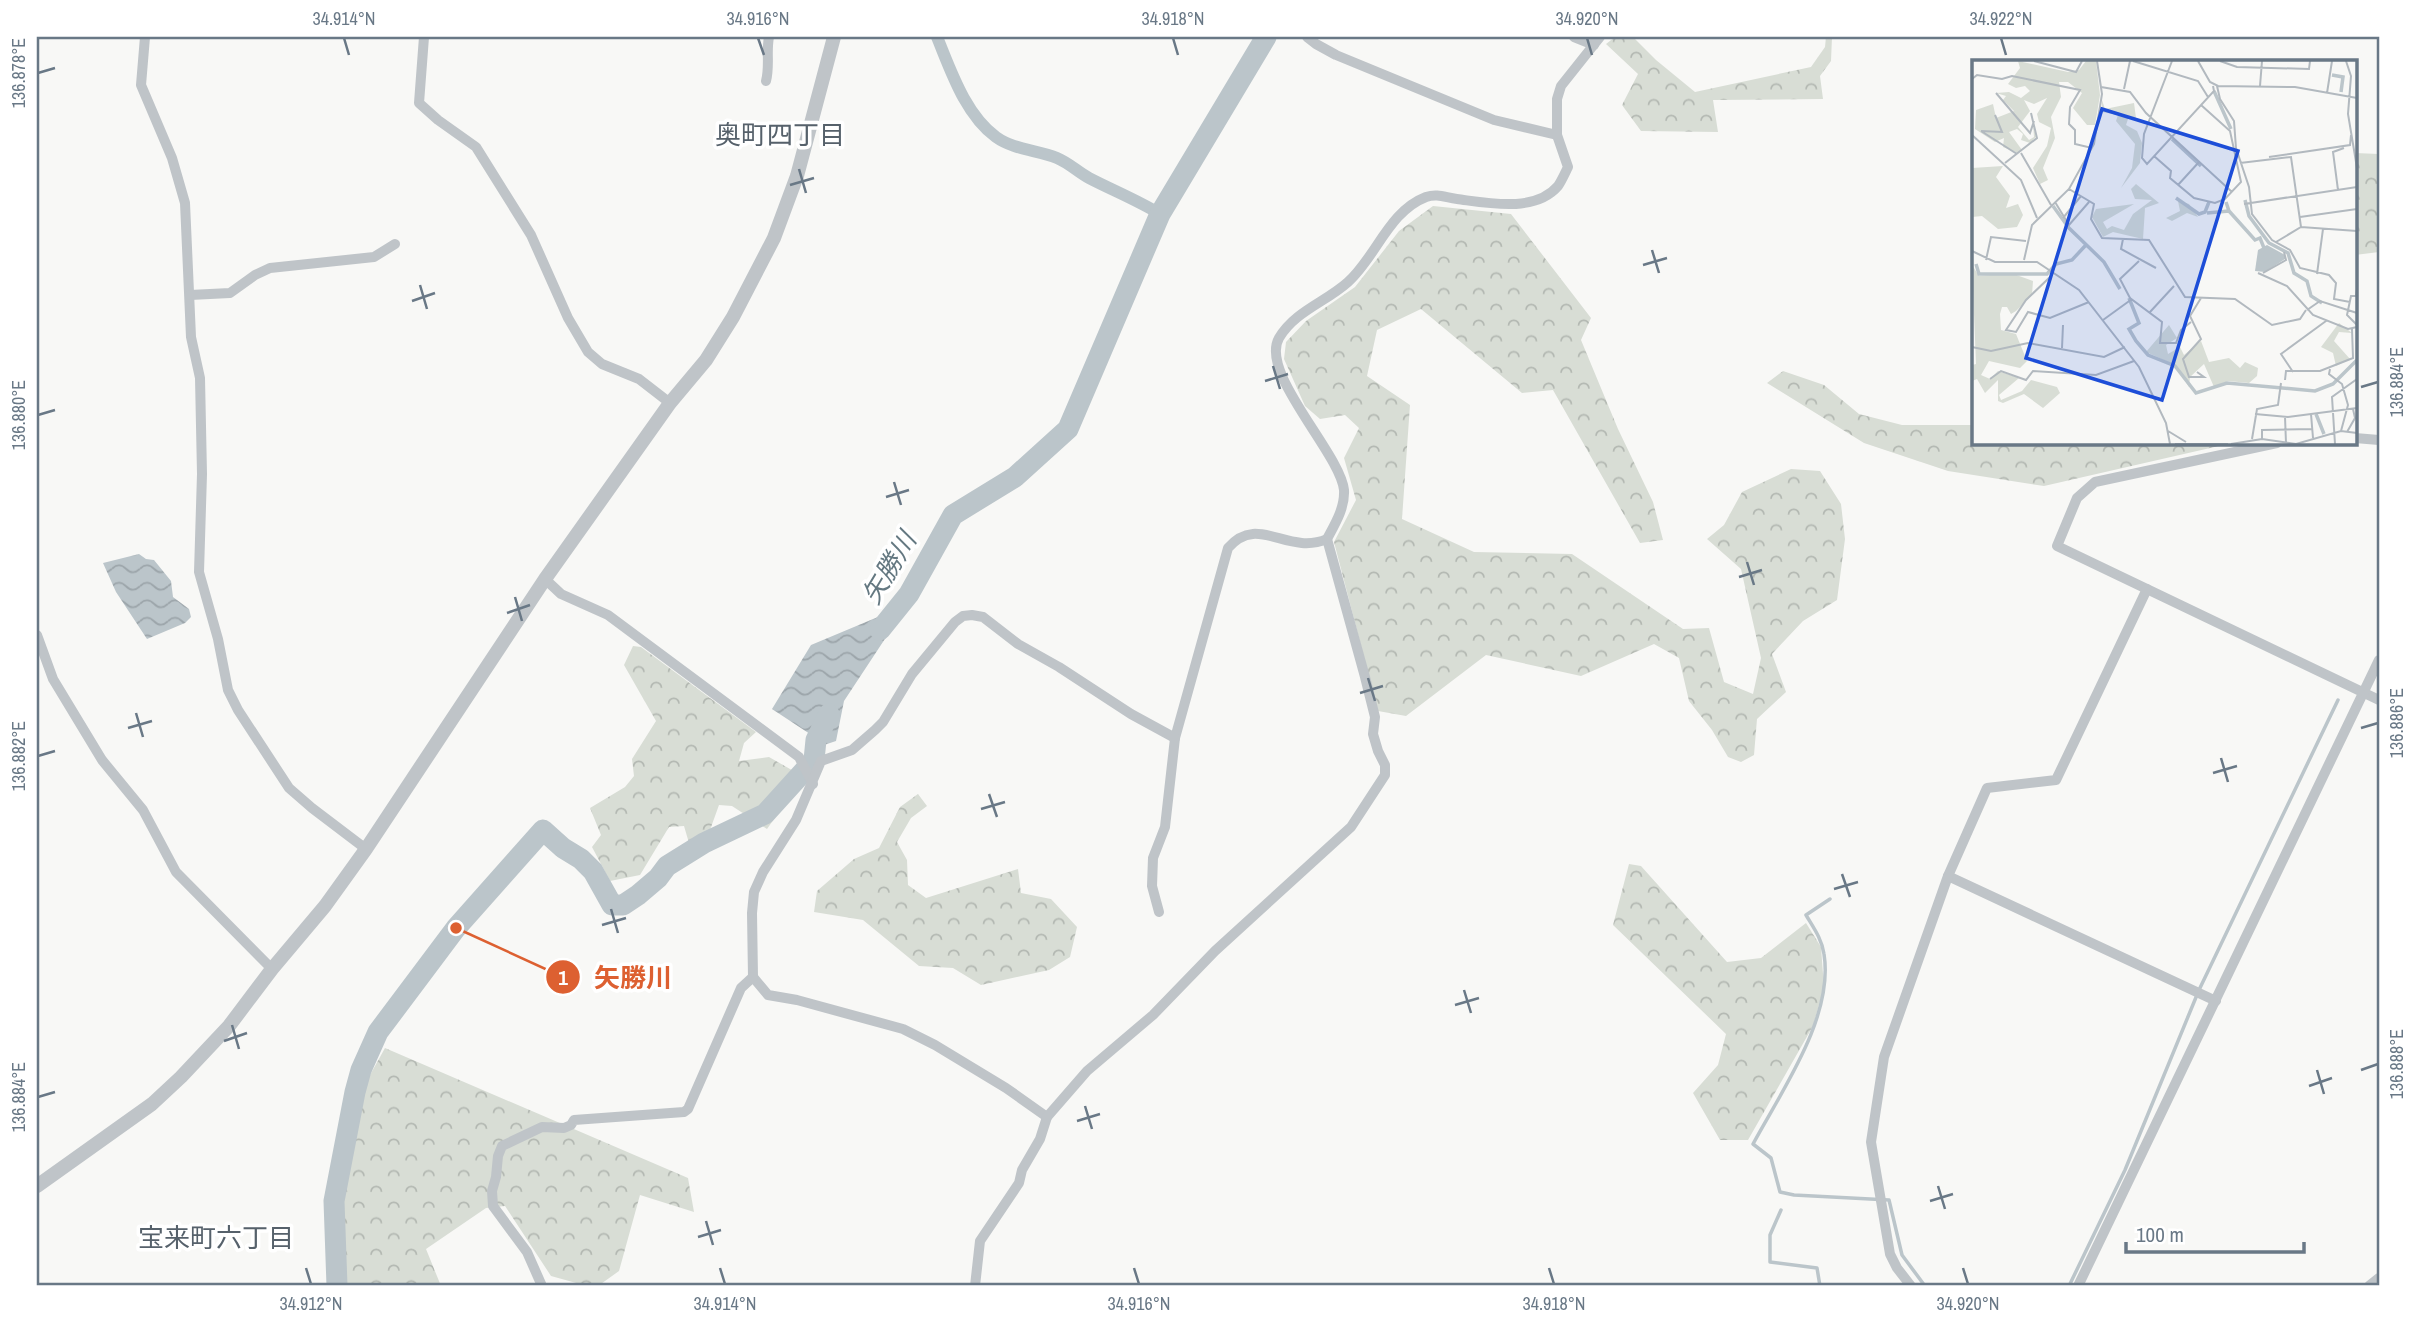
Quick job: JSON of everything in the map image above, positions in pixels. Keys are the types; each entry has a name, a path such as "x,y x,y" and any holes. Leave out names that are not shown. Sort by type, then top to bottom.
{"street":[{"path":"145,37 141,85 172,158 185,203 191,337 200,378 202,413 199,572 229,690 238,710 289,788 366,849"},
{"path":"424,37 419,103 476,147 531,234 568,318 588,352 602,364 639,379 670,403"},
{"path":"766,81 769,68 766,50 769,37"},
{"path":"37,1186 152,1104 229,1026 366,849 545,579 670,403 706,360 744,298 774,238 797,176 834,37"},
{"path":"1307,37 1336,55 1494,120 1557,135"},
{"path":"975,1286 980,1241 1018,1182 1040,1139 1047,1118 1087,1072 1153,1015 1215,951 1351,827 1385,775 1385,765 1373,734 1375,717 1328,539 1340,514 1344,488 1336,466 1302,416 1277,361 1275,347 1279,338 1302,313 1354,277 1383,237 1415,203 1438,195 1455,199 1522,204 1539,200 1557,187 1568,167 1557,135 1557,99 1562,86 1597,41 1574,37"},
{"path":"190,295 230,293 270,268 374,257 395,244"},
{"path":"2356,438 2379,440"},
{"path":"2272,444 2095,482 2077,498 2057,546 2379,700"},
{"path":"1159,912 1152,886 1153,858 1165,827 1175,738 1228,548 1235,540 1256,533 1295,544 1318,543 1328,539"},
{"path":"545,579 561,594 608,615 799,757 813,784"},
{"path":"1910,1286 1890,1254 1871,1142 1884,1057 1948,876 1987,788 2056,780 2147,589"},
{"path":"1047,1118 1006,1088 903,1029 797,1000 768,995 753,977 754,892 796,820 821,761 852,750 875,730 920,663 963,616 983,617 1018,644 1102,694 1130,714 1175,738"},
{"path":"37,635 53,679 102,760 143,810 176,872 272,969"},
{"path":"2078,1286 2379,660"},
{"path":"1948,876 2216,1001"},
{"path":"542,1286 527,1252 493,1206 492,1191 502,1146 542,1127 564,1128 574,1120 684,1112 688,1109 741,988 753,977"},
{"path":"2369,1286 2379,1278"}],"green space":[{"path":"1615,37 1633,37 1695,92 1811,67 1825,47 1826,37 1832,37 1831,61 1820,76 1823,99 1713,100 1718,132 1641,131 1622,105 1638,74 1606,44"},
{"path":"2356,153 2379,154 2379,252 2356,255"},
{"path":"1433,206 1511,214 1591,318 1581,340 1618,429 1653,502 1663,540 1640,543 1553,390 1522,393 1421,309 1377,330 1367,376 1410,405 1402,519 1474,552 1572,554 1683,629 1709,628 1724,682 1753,694 1761,658 1741,569 1707,539 1724,525 1742,492 1791,469 1820,471 1841,504 1845,539 1837,600 1803,621 1772,654 1786,692 1757,719 1754,755 1741,762 1728,757 1712,730 1689,701 1679,658 1654,644 1581,676 1486,655 1406,716 1378,711 1334,542 1356,500 1344,458 1359,428 1345,415 1320,419 1305,406 1284,359 1286,342 1306,321 1355,287 1399,231"},
{"path":"1783,371 1824,385 1859,414 1902,425 1972,425 1972,444 2228,444 2044,486 1948,471 1864,443 1767,383"},
{"path":"633,646 641,647 756,732 744,743 739,761 769,757 804,777 767,829 732,806 719,805 710,830 689,843 684,826 669,827 640,875 610,881 592,847 601,835 590,808 625,787 634,776 632,759 656,721 624,665"},
{"path":"918,794 927,806 911,818 897,842 907,860 908,885 926,898 1018,869 1021,893 1051,899 1077,927 1070,957 1049,970 981,985 953,968 919,966 863,920 814,912 817,891 854,859 879,848 900,807"},
{"path":"1629,864 1641,866 1727,962 1761,958 1806,923 1821,947 1824,987 1813,1026 1748,1140 1720,1140 1693,1093 1718,1065 1726,1034 1613,925"},
{"path":"385,1048 688,1178 694,1212 640,1195 619,1271 598,1286 587,1286 551,1276 505,1206 486,1208 426,1249 441,1286 345,1286 341,1198 365,1084"}],"water":[{"path":"139,554 154,560 171,581 173,597 189,609 191,617 185,623 147,639 116,592 103,563"},
{"path":"897,609 904,610 844,701 836,741 821,746 810,734 772,709 811,645"}],"waterway":[{"path":"937,37 967,104 996,137 1010,145 1061,160 1089,178 1160,214"},
{"name":"矢勝川","path":"880,630 909,594 953,515 1015,477 1068,429 1160,214 1266,37"},
{"path":"2069,1286 2125,1170 2199,990 2338,700"},
{"name":"矢勝川","path":"337,1286 334,1201 361,1070 378,1032 456,928 543,830 593,871 612,905 623,905 658,878 667,866 704,843 765,814 814,760 816,740 829,714"},
{"path":"1830,899 1806,915 1819,938 1824,954 1825,978 1814,1028 1791,1077 1753,1144 1771,1158 1780,1192 1889,1200 1902,1255 1925,1286"},
{"path":"1781,1210 1770,1235 1770,1262 1817,1268 1820,1286"}],"place":[{"name":"矢勝川","path":"456,928"}],"district":[{"name":"奥町四丁目","path":"780,135"},
{"name":"宝来町六丁目","path":"216,1238"}]}
